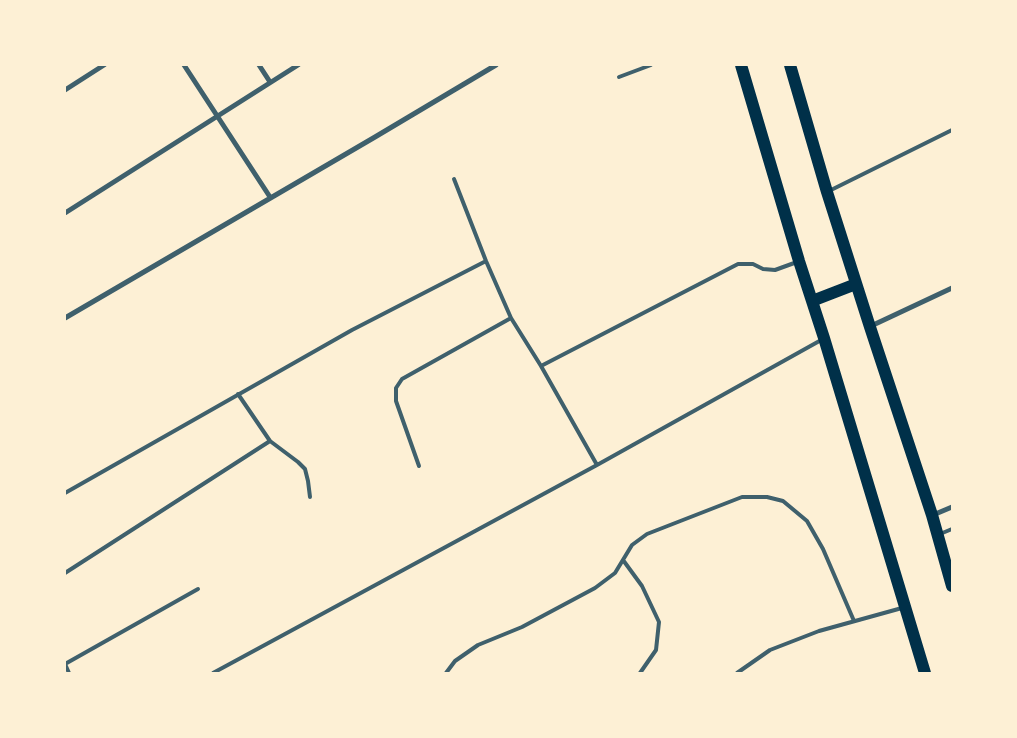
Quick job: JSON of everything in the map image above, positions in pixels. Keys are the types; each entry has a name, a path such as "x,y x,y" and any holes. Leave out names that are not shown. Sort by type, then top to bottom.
{"main road":[{"path":"741,65 925,673"},
{"path":"790,65 827,192 932,515 952,586"},
{"path":"812,300 856,284"}],"street":[{"path":"65,89 104,65"},
{"path":"184,65 270,197"},
{"path":"259,65 270,82"},
{"path":"65,213 298,65"},
{"path":"65,318 496,65"},
{"path":"870,327 952,288"},
{"path":"932,515 952,507"}],"lane":[{"path":"618,77 651,65"},
{"path":"827,192 952,130"},
{"path":"454,180 511,318 597,464"},
{"path":"65,493 352,330 486,261"},
{"path":"540,366 738,264 753,264 763,269 775,270 799,261"},
{"path":"419,466 396,400 396,388 402,379 511,318"},
{"path":"213,673 824,338"},
{"path":"238,394 270,441 298,462 305,470 310,497"},
{"path":"65,573 270,441"},
{"path":"446,673 455,660 478,645 522,627 595,588 615,573 632,545 646,534 742,497 767,497 784,501 807,521 823,549 854,621"},
{"path":"938,535 952,529"},
{"path":"623,560 642,586 659,622 656,650 640,673"},
{"path":"70,673 65,664 198,590"},
{"path":"737,673 770,650 819,631 905,608"}]}
